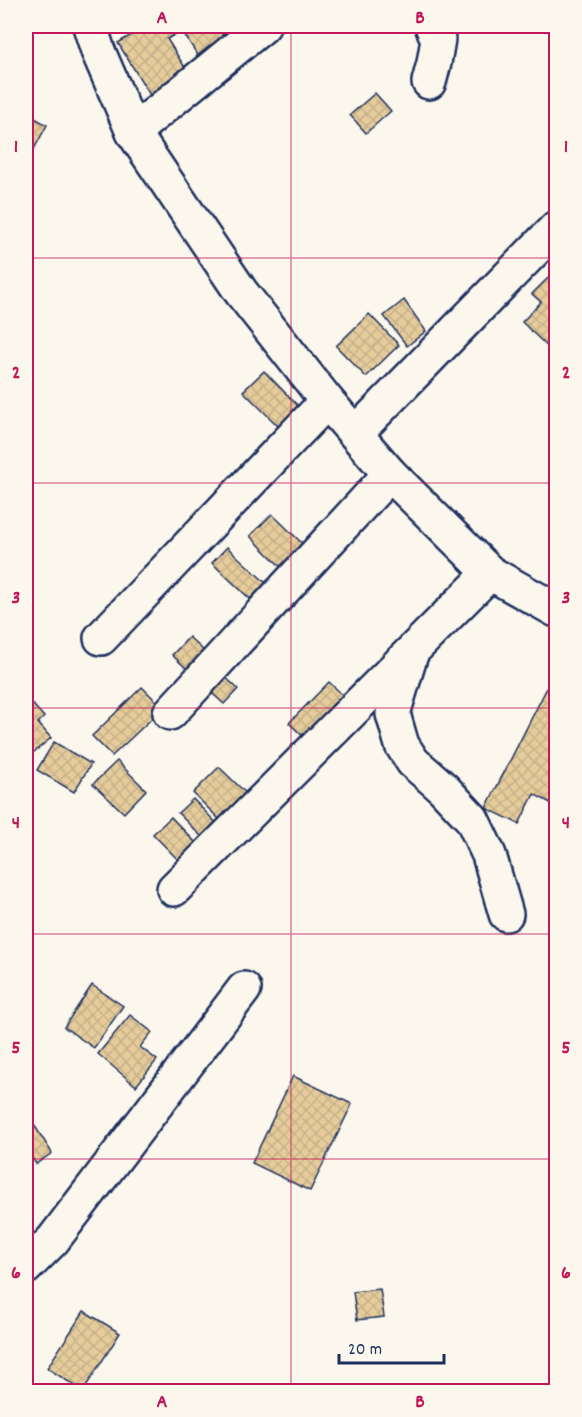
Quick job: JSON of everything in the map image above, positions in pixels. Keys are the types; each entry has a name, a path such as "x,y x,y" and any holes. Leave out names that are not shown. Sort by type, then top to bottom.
{"street":[{"path":"90,26 98,51 133,132 241,292 327,401 390,474 490,573 556,610"},
{"path":"133,132 263,26"},
{"path":"429,82 438,39 432,26"},
{"path":"356,433 556,228"},
{"path":"100,638 327,401"},
{"path":"170,713 390,474"},
{"path":"174,889 490,573"},
{"path":"412,652 393,714 402,745 413,762 443,788 472,819 489,855 506,914"},
{"path":"26,1267 53,1240 244,989"}],"building":[{"path":"146,26 190,26 167,39 191,77 153,100 118,43"},
{"path":"197,26 217,26 229,45 202,62 184,34"},
{"path":"221,26 251,26 231,39"},
{"path":"375,93 391,111 366,133 350,115"},
{"path":"26,113 47,125 26,164"},
{"path":"552,274 556,278 556,355 522,322 541,302 532,294"},
{"path":"404,300 426,331 407,346 384,316"},
{"path":"369,314 399,345 366,377 336,346"},
{"path":"264,371 305,413 284,432 243,391"},
{"path":"272,514 308,549 285,571 250,536"},
{"path":"227,547 266,583 250,599 212,563"},
{"path":"189,637 204,651 187,669 172,655"},
{"path":"220,672 238,689 224,704 205,687"},
{"path":"555,672 556,806 534,794 519,824 486,808"},
{"path":"329,682 351,703 311,744 289,723"},
{"path":"142,687 163,708 112,756 92,736"},
{"path":"26,697 44,717 38,723 51,738 28,757 26,754"},
{"path":"54,742 91,764 74,792 37,770"},
{"path":"117,761 146,790 124,813 93,784"},
{"path":"219,767 252,799 225,825 193,793"},
{"path":"193,799 224,831 210,845 178,813"},
{"path":"171,817 202,849 184,866 153,834"},
{"path":"92,985 123,1006 94,1048 64,1027"},
{"path":"130,1015 152,1032 140,1047 157,1060 136,1086 98,1054"},
{"path":"293,1076 352,1104 310,1191 252,1163"},
{"path":"26,1112 52,1153 36,1164 26,1149"},
{"path":"380,1289 384,1317 357,1320 353,1292"},
{"path":"84,1311 120,1333 83,1391 47,1368"}]}
